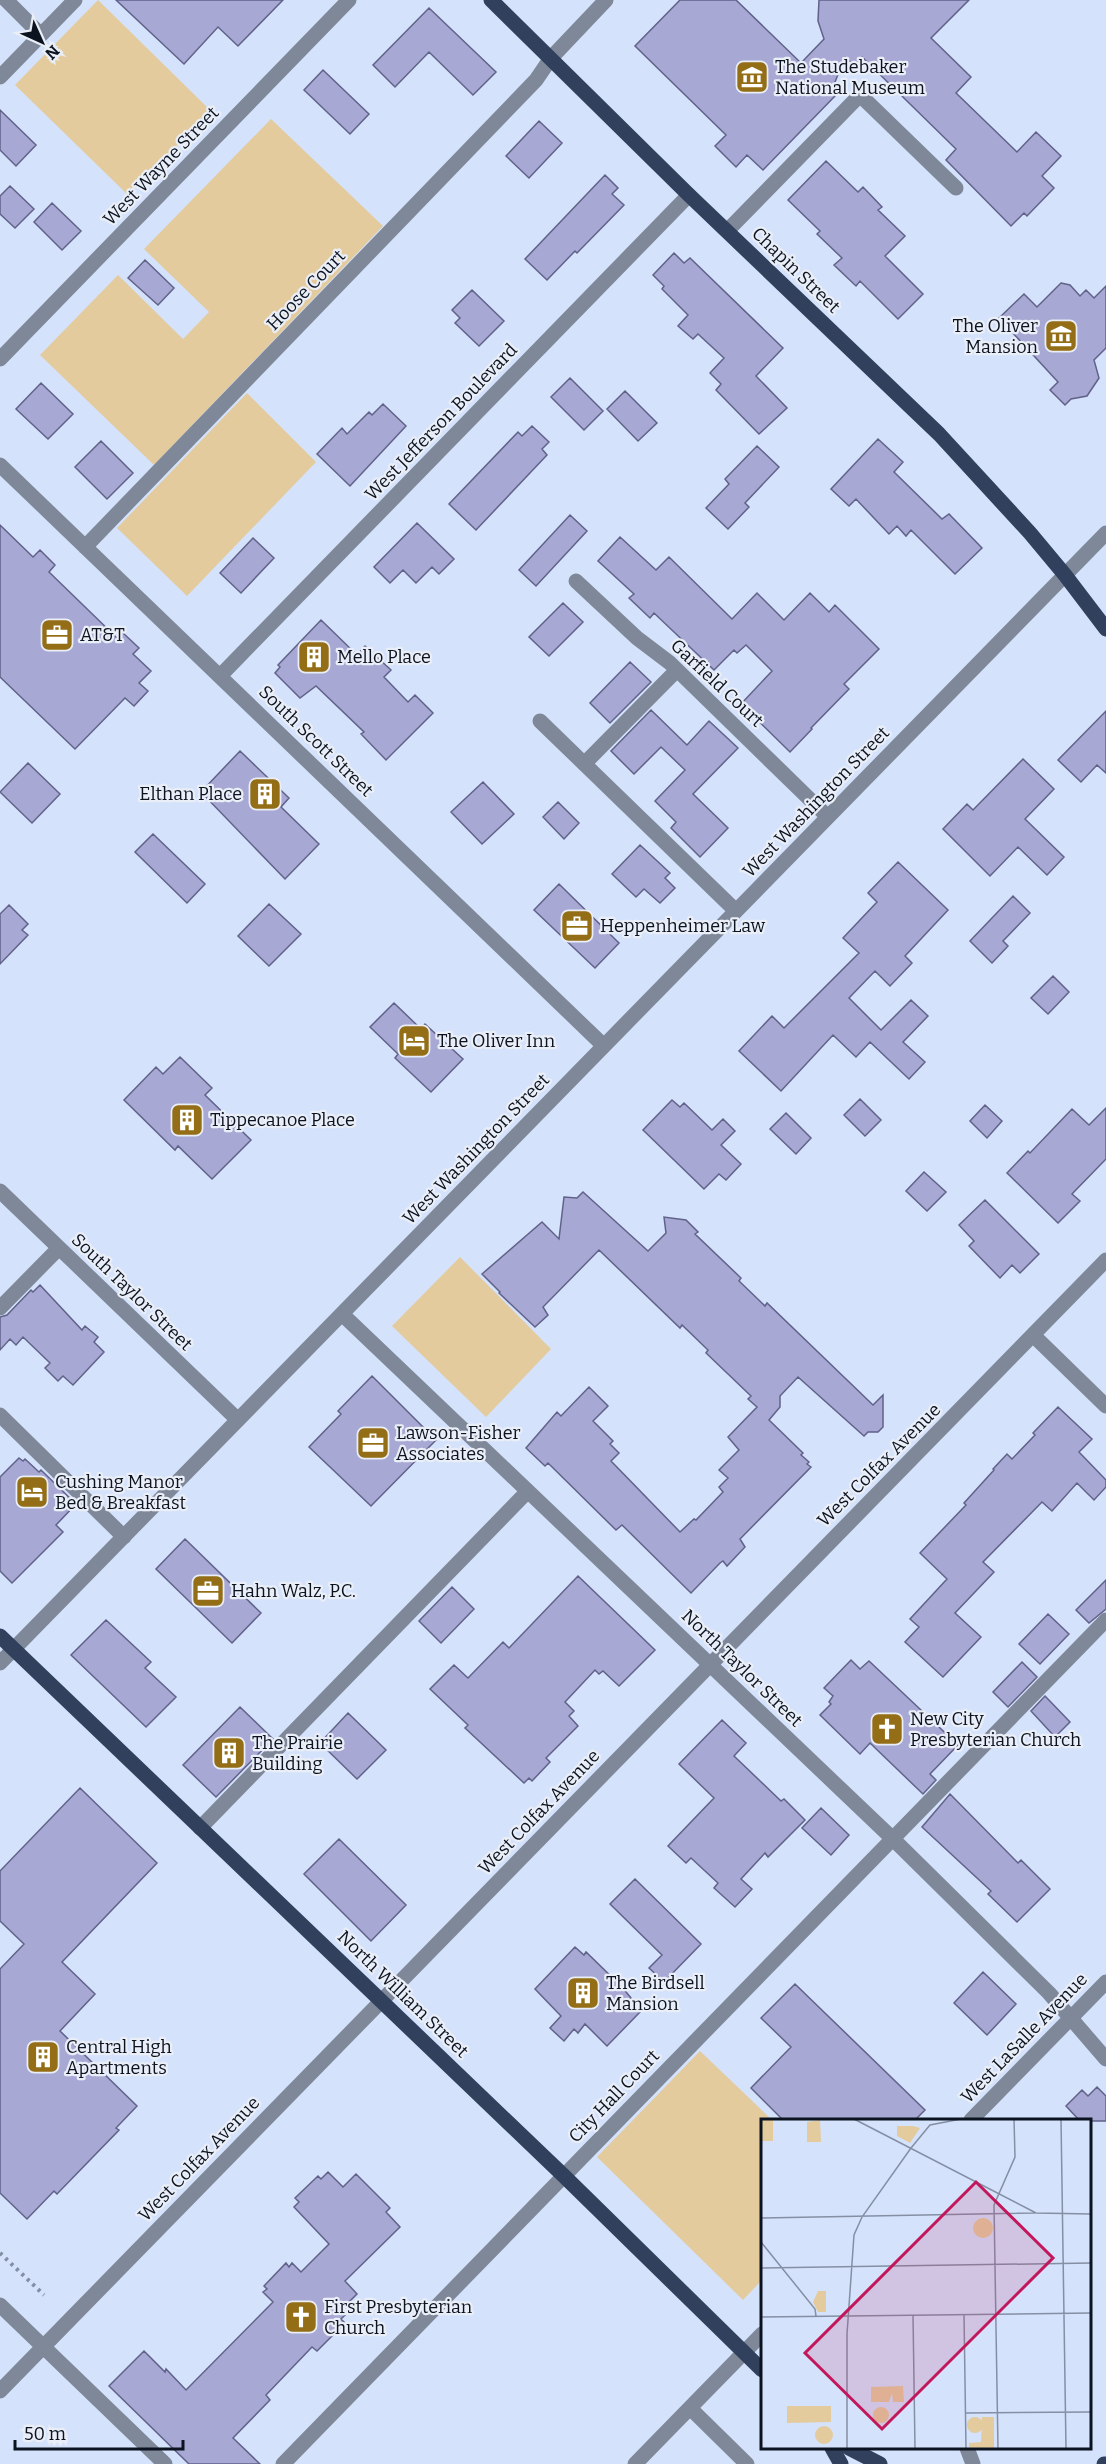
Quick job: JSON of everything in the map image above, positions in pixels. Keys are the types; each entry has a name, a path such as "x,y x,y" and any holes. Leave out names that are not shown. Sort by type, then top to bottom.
{"main road":[{"name":"Chapin Street","path":"491,0 689,195 939,434 1065,575 1106,630"},
{"name":"North William Street","path":"0,1636 564,2176 761,2369"},
{"path":"833,2449 841,2464"},
{"path":"851,2449 880,2464"}],"street":[{"path":"6,0 41,35"},
{"path":"0,77 75,0"},
{"name":"West Wayne Street","path":"0,360 349,0"},
{"name":"Hoose Court","path":"85,547 536,80 551,58 606,0"},
{"path":"727,231 860,94 956,188"},
{"name":"West Jefferson Boulevard","path":"220,676 689,195"},
{"name":"South Scott Street","path":"0,465 604,1046"},
{"name":"West Washington Street","path":"0,1663 1106,533"},
{"name":"Garfield Court","path":"576,581 637,638 677,670 828,817"},
{"path":"584,764 677,670"},
{"path":"540,722 736,911"},
{"name":"South Taylor Street","path":"0,1191 238,1420"},
{"path":"0,1308 59,1248"},
{"name":"West Colfax Avenue","path":"0,2391 1106,1260"},
{"name":"North Taylor Street","path":"342,1314 893,1839 1049,1993 1106,2059"},
{"path":"1033,1335 1106,1406"},
{"path":"0,1414 124,1537"},
{"path":"200,1828 528,1491"},
{"name":"City Hall Court","path":"283,2464 1106,1620"},
{"name":"West LaSalle Avenue","path":"973,2119 1106,1982"},
{"path":"0,2306 165,2464"},
{"path":"635,2464 761,2335"},
{"path":"690,2408 747,2464"},
{"path":"967,2449 973,2464"}],"path":[{"path":"0,2253 44,2295"}],"shaded area":[{"path":"98,0 211,111 128,195 15,85"},
{"path":"271,119 383,226 154,465 40,355 118,275 183,339 209,312 144,249"},
{"path":"247,393 316,462 187,596 117,528"},
{"path":"460,1257 551,1349 486,1417 392,1326"},
{"path":"700,2051 771,2119 761,2119 761,2281 743,2300 597,2157"}],"building":[{"path":"116,0 283,0 238,46 218,27 184,64"},
{"path":"680,0 736,0 801,63 824,39 818,21 819,0 969,0 931,38 971,77 956,93 1017,152 1036,132 1061,156 1042,176 1054,188 1027,216 1024,213 1011,226 946,160 956,149 862,57 854,65 845,57 831,92 835,96 763,170 747,155 736,167 715,146 726,135 635,46"},
{"path":"429,8 496,72 473,95 429,52 395,87 373,65"},
{"path":"323,70 369,114 350,134 304,90"},
{"path":"0,110 36,145 16,166 0,150"},
{"path":"539,121 562,143 529,178 506,156"},
{"path":"826,161 858,192 863,187 882,207 878,210 905,236 885,256 923,294 898,319 860,281 856,286 834,265 842,258 817,234 820,231 788,200"},
{"path":"605,175 618,188 612,194 624,205 547,280 525,259"},
{"path":"10,186 34,209 15,228 0,214 0,196"},
{"path":"52,203 81,231 62,250 34,222"},
{"path":"674,253 684,263 690,258 783,348 756,376 787,408 759,434 716,390 721,384 710,373 724,358 698,334 693,339 678,326 688,315 662,289 664,286 653,275"},
{"path":"145,260 174,288 158,305 128,278"},
{"name":"The Oliver Mansion","path":"1061,283 1070,285 1080,296 1086,290 1094,298 1106,286 1106,348 1094,360 1099,378 1087,396 1071,399 1065,405 1050,390 1058,382 999,318 1024,294 1037,307"},
{"path":"472,290 504,321 479,346 455,323 460,318 452,310"},
{"path":"570,378 603,411 584,430 551,397"},
{"path":"41,383 73,414 48,439 16,409"},
{"path":"625,391 657,423 638,441 607,409"},
{"path":"383,404 406,426 350,486 317,454 342,428 347,434 369,412 372,415"},
{"path":"532,426 549,442 542,449 547,455 476,530 449,504 518,432 522,436"},
{"path":"878,439 903,462 894,472 942,519 949,514 982,548 955,574 911,530 906,536 897,526 889,534 856,499 849,506 831,489"},
{"path":"101,441 133,473 107,499 75,467"},
{"path":"757,446 779,467 745,503 749,507 728,529 706,508 729,484 725,479"},
{"path":"570,515 587,531 536,586 519,570"},
{"path":"417,523 454,559 439,574 432,567 416,583 403,570 390,583 374,567"},
{"name":"AT&T","path":"0,525 33,557 40,550 55,565 49,572 117,638 122,632 139,648 133,654 151,671 139,683 148,691 134,706 125,698 75,749 0,677"},
{"path":"620,537 656,570 669,557 732,619 757,593 784,620 810,593 829,612 835,605 879,649 844,684 849,689 790,752 741,704 772,671 746,645 737,653 734,650 714,670 654,613 650,618 629,598 634,594 598,561"},
{"path":"253,538 274,558 241,593 220,573"},
{"path":"563,603 583,622 549,656 529,637"},
{"path":"321,620 357,655 365,646 391,670 384,677 408,702 415,695 433,713 386,760 361,734 364,732 316,686 300,698 275,673 280,667 278,665"},
{"path":"630,662 651,682 610,723 590,703"},
{"path":"651,710 687,745 709,721 738,748 693,794 728,828 700,857 671,828 676,822 655,801 685,770 661,747 634,774 611,751"},
{"path":"1106,711 1106,773 1097,765 1081,782 1058,760"},
{"path":"240,751 289,798 281,807 319,844 285,879 201,792"},
{"path":"1023,759 1054,789 1025,819 1064,857 1047,875 1018,847 990,876 943,829 967,804 973,810"},
{"path":"28,763 60,794 32,823 0,792"},
{"path":"483,782 514,814 482,844 451,812"},
{"path":"558,802 579,823 564,839 543,817"},
{"path":"153,834 205,884 187,903 135,852"},
{"path":"640,845 670,873 665,878 675,888 660,903 644,889 636,897 612,874"},
{"path":"898,862 948,910 905,956 912,963 890,986 875,971 849,998 881,1030 911,1000 928,1016 903,1042 925,1062 909,1079 870,1042 856,1057 833,1035 781,1091 739,1051 772,1016 784,1028 859,953 843,938 877,902 868,893"},
{"name":"Heppenheimer Law","path":"559,884 619,943 595,968 534,910"},
{"path":"1013,896 1030,913 1003,941 1008,946 992,963 970,941"},
{"path":"269,904 301,934 269,966 238,936"},
{"path":"9,905 28,924 22,930 28,935 0,964 0,914"},
{"path":"1053,976 1069,992 1048,1014 1031,998"},
{"name":"The Oliver Inn","path":"394,1003 421,1029 425,1024 463,1059 431,1092 395,1058 398,1054 370,1027"},
{"name":"Tippecanoe Place","path":"180,1057 212,1088 205,1095 251,1140 212,1179 178,1146 175,1150 124,1100 156,1067 163,1074"},
{"path":"860,1099 881,1120 865,1136 844,1115"},
{"path":"672,1100 680,1107 684,1103 712,1130 723,1119 735,1131 721,1145 741,1164 726,1180 719,1174 704,1189 643,1130"},
{"path":"985,1105 1002,1121 987,1138 970,1121"},
{"path":"1106,1108 1106,1159 1072,1194 1080,1201 1058,1223 1007,1173 1028,1151 1030,1153 1072,1109 1089,1125"},
{"path":"786,1113 811,1138 796,1154 770,1129"},
{"path":"924,1172 946,1192 927,1211 906,1191"},
{"path":"583,1192 648,1251 666,1233 664,1217 686,1220 698,1232 695,1234 741,1278 739,1281 765,1306 767,1303 873,1405 883,1395 883,1427 878,1432 868,1432 864,1436 798,1377 780,1396 780,1407 769,1420 803,1453 801,1455 811,1467 740,1539 745,1547 727,1566 723,1561 720,1563 691,1593 622,1525 616,1530 548,1463 545,1466 526,1448 557,1412 561,1416 589,1387 608,1406 593,1421 613,1441 610,1444 619,1453 611,1461 680,1532 694,1519 696,1520 723,1492 719,1487 728,1478 719,1470 739,1450 728,1437 757,1407 748,1399 751,1396 706,1353 708,1350 682,1325 680,1328 599,1250 543,1307 548,1315 535,1327 482,1274 542,1222 559,1239 564,1197 577,1198"},
{"path":"985,1200 1039,1254 1020,1273 1012,1265 1000,1278 969,1246 974,1241 959,1225"},
{"path":"40,1285 82,1330 85,1326 98,1337 94,1342 104,1352 73,1385 63,1376 58,1381 45,1368 50,1363 23,1337 16,1345 10,1339 0,1350 0,1317 7,1315 31,1290 33,1292"},
{"name":"Lawson-Fisher Associates","path":"372,1376 436,1440 371,1506 309,1447 341,1414 338,1411"},
{"path":"1058,1407 1092,1439 1079,1452 1106,1480 1106,1487 1094,1500 1077,1483 1052,1511 1042,1502 983,1562 994,1572 955,1613 981,1637 943,1677 905,1642 919,1627 910,1619 947,1579 920,1553 966,1505 964,1503 1007,1454 1012,1459"},
{"path":"19,1458 23,1461 25,1459 39,1472 41,1470 76,1504 56,1525 63,1532 12,1583 0,1571 0,1477"},
{"name":"Hahn Walz, P.C.","path":"185,1539 261,1613 232,1643 156,1569"},
{"path":"578,1576 655,1650 619,1686 603,1671 599,1674 595,1670 565,1702 574,1711 569,1716 578,1726 546,1758 550,1762 532,1781 529,1778 524,1783 465,1728 468,1725 430,1689 454,1665 468,1678 503,1642 509,1648"},
{"path":"1106,1580 1106,1609 1089,1623 1076,1610"},
{"path":"452,1587 474,1609 441,1643 419,1621"},
{"path":"1048,1614 1069,1634 1040,1664 1019,1644"},
{"path":"106,1620 151,1662 145,1668 176,1697 146,1727 71,1655"},
{"name":"New City Presbyterian Church","path":"851,1660 860,1669 869,1661 958,1745 930,1774 936,1780 923,1794 870,1743 860,1754 820,1715 831,1704 829,1702 833,1696 824,1688"},
{"path":"1022,1662 1037,1677 1008,1707 993,1692"},
{"path":"1045,1696 1070,1722 1055,1737 1031,1711"},
{"name":"The Prairie Building","path":"240,1707 273,1739 216,1797 183,1765"},
{"path":"348,1713 386,1750 357,1779 320,1743"},
{"path":"722,1720 746,1743 734,1756 781,1801 784,1799 805,1820 768,1857 765,1853 741,1879 752,1889 735,1907 714,1888 718,1883 691,1858 686,1863 668,1846 714,1798 679,1764"},
{"path":"80,1788 157,1863 62,1962 95,1994 60,2031 137,2106 116,2128 119,2130 57,2194 54,2191 27,2219 0,2193 0,1969 24,1944 0,1921 0,1871"},
{"path":"950,1794 1018,1863 1021,1860 1050,1889 1017,1922 988,1894 991,1891 922,1827"},
{"path":"821,1808 849,1835 831,1855 802,1828"},
{"path":"339,1839 406,1905 371,1941 304,1874"},
{"path":"635,1879 701,1944 664,1982 649,1968 662,1955 610,1904"},
{"name":"The Birdsell Mansion","path":"575,1947 584,1955 586,1952 622,1987 631,1998 628,2001 640,2012 607,2046 585,2024 578,2033 574,2029 564,2041 550,2028 561,2016 535,1989"},
{"path":"983,1972 1016,2004 987,2035 954,2003"},
{"path":"795,1984 925,2110 916,2119 782,2119 751,2088 791,2047 761,2018"},
{"path":"1097,2087 1106,2096 1106,2121 1078,2119 1066,2106 1082,2090 1088,2096"},
{"name":"First Presbyterian Church","path":"328,2172 343,2187 356,2174 390,2208 386,2212 400,2227 345,2281 357,2294 340,2311 345,2315 341,2319 345,2323 317,2351 312,2347 266,2395 270,2400 233,2438 260,2464 189,2464 109,2386 144,2351 186,2390 273,2302 263,2292 267,2289 264,2286 286,2263 289,2267 292,2263 301,2272 329,2244 294,2207 299,2202 295,2198 318,2176 321,2179"}],"place":[{"name":"The Studebaker National Museum","path":"752,77"},
{"name":"The Oliver Mansion","path":"1061,336"},
{"name":"AT&T","path":"57,635"},
{"name":"Mello Place","path":"314,657"},
{"name":"Elthan Place","path":"265,794"},
{"name":"Heppenheimer Law","path":"577,926"},
{"name":"The Oliver Inn","path":"414,1041"},
{"name":"Tippecanoe Place","path":"187,1120"},
{"name":"Lawson-Fisher Associates","path":"373,1443"},
{"name":"Cushing Manor Bed & Breakfast","path":"32,1492"},
{"name":"Hahn Walz, P.C.","path":"208,1591"},
{"name":"New City Presbyterian Church","path":"887,1729"},
{"name":"The Prairie Building","path":"229,1753"},
{"name":"The Birdsell Mansion","path":"583,1993"},
{"name":"Central High Apartments","path":"43,2057"},
{"name":"First Presbyterian Church","path":"301,2317"}]}
